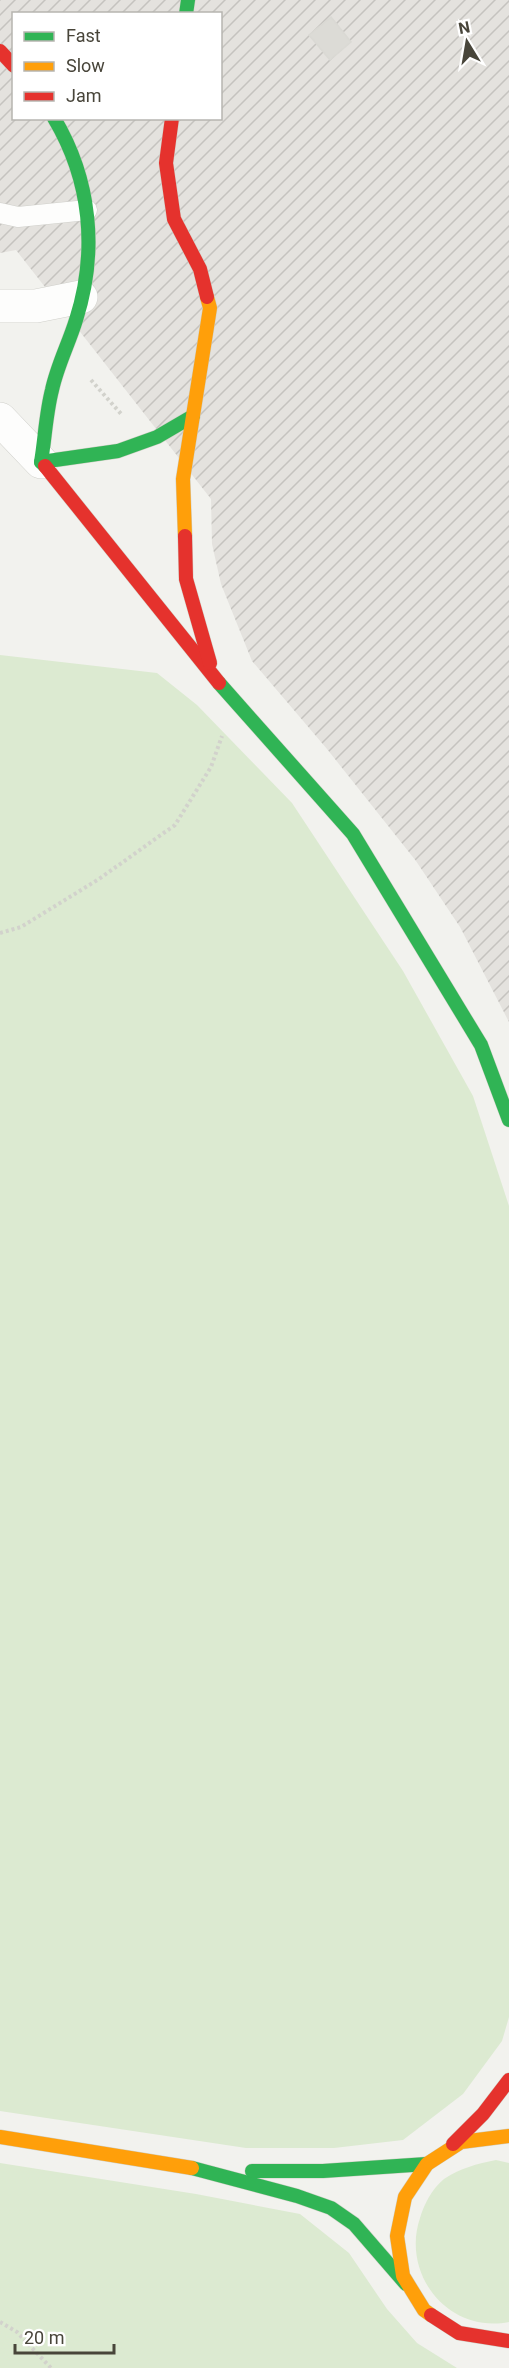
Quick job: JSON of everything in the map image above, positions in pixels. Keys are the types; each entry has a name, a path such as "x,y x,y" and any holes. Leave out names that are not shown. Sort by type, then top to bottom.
{"street":[{"path":"0,51 12,64"},
{"path":"40,462 52,389 77,318 89,255 86,196 69,143 55,120"},
{"path":"172,120 166,163 174,219 200,269 210,308 183,479 186,579 214,676"},
{"path":"0,306 36,306 81,297"},
{"path":"40,462 118,451 147,441 193,416"},
{"path":"0,419 40,462 234,701 353,834 481,1045 509,1120"},
{"path":"406,2284 399,2264 396,2242 397,2221 403,2200 413,2181 427,2164 470,2130 509,2080"},
{"path":"444,2151 484,2136 509,2136"},
{"path":"0,2137 198,2169 297,2196 331,2208 361,2231 433,2318 451,2330 471,2338 493,2342 509,2341"},
{"path":"198,2169 312,2171 427,2164"}],"lane":[{"path":"0,213 18,217 87,210"}],"path":[{"path":"65,352 147,441"},
{"path":"0,933 21,927 99,879 175,825 211,767 234,701"},
{"path":"0,2322 17,2332 51,2368"}],"shaded area":[{"path":"0,0 509,0 509,1022 460,927 416,861 327,749 252,661 221,584 212,544 211,499 16,250 0,253"}],"green space":[{"path":"0,655 157,673 197,705 292,803 403,971 473,1096 509,1206 509,2017 502,2041 463,2094 403,2140 334,2148 246,2148 0,2111"},
{"path":"496,2160 509,2163 509,2322 487,2323 467,2319 449,2309 434,2296 417,2260 416,2239 424,2207 432,2192 444,2179 462,2169"},
{"path":"0,2163 196,2194 300,2214 349,2253 387,2309 417,2343 457,2368 0,2368"}],"building":[{"path":"331,17 351,42 330,60 309,35"}],"traffic: fast":[{"path":"186,12 188,0"},
{"path":"45,466 41,462 50,399 83,294 88,242 83,191 76,166 55,120"},
{"path":"41,462 118,451 157,437 193,416"},
{"path":"219,683 353,834 481,1045 509,1120"},
{"path":"252,2171 323,2171 427,2164"},
{"path":"192,2168 297,2196 331,2208 354,2224 406,2284"}],"traffic: slow":[{"path":"185,536 183,479 210,308 207,297"},
{"path":"431,2315 424,2310 403,2276 397,2236 405,2197 427,2164 461,2142 509,2136"},
{"path":"0,2137 192,2168"}],"traffic: jam":[{"path":"0,51 12,64"},
{"path":"172,120 166,163 174,219 200,269 207,297"},
{"path":"45,466 219,683"},
{"path":"185,536 186,579 210,663"},
{"path":"453,2144 483,2114 509,2080"},
{"path":"431,2315 459,2333 509,2341"}]}
